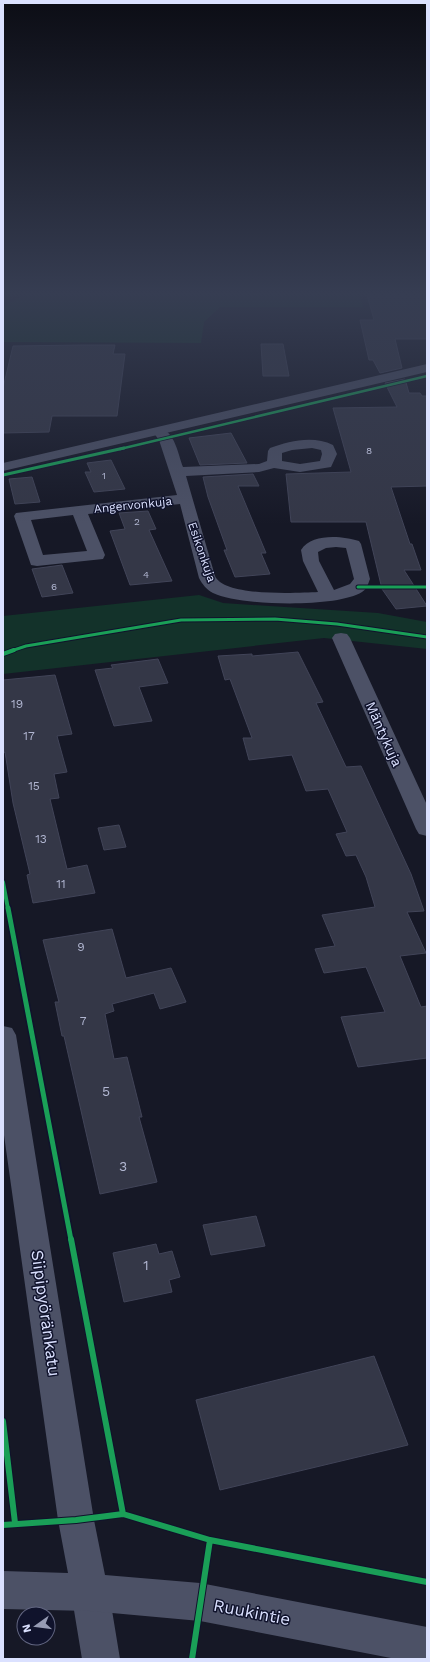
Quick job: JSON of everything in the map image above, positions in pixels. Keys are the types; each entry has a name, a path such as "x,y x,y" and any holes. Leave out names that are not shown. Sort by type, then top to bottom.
{"street":[{"path":"3,467 160,432 425,369"},
{"name":"Esikonkuja","path":"160,432 166,439 186,499 198,547 210,583 215,588 226,593 249,597 290,598 328,596"},
{"path":"176,472 259,468 274,464"},
{"name":"Angervonkuja","path":"79,510 97,554 37,561 22,516 79,510 186,499"},
{"name":"Mäntykuja","path":"341,638 427,829"},
{"name":"Siipipyöränkatu","path":"3,1035 76,1520 90,1592 100,1659"},
{"name":"Ruukintie","path":"3,1590 90,1592 200,1602 427,1646"}],"green space":[{"path":"199,595 223,603 378,613 427,622 427,649 324,638 3,674 3,616"}],"building":[{"path":"8,369 123,369 117,416 52,416 49,432 3,433 3,388"},
{"path":"263,369 288,369 289,376 263,376"},
{"path":"378,369 400,369 380,373"},
{"path":"405,379 409,393 420,393 422,396 427,396 427,486 391,487 410,544 412,544 421,570 404,570 427,606 396,609 382,589 366,522 291,522 286,474 351,472 333,408 397,407 385,383"},
{"path":"231,433 247,463 200,465 189,438"},
{"path":"111,460 125,489 94,492 85,472 91,472 87,463"},
{"path":"253,474 259,486 238,486 266,553 261,553 270,574 235,577 224,550 227,550 208,497 203,477"},
{"path":"32,477 40,502 15,504 9,479"},
{"path":"148,511 156,529 149,530 172,581 130,585 110,531 125,529 119,513"},
{"path":"62,565 73,593 42,597 32,569"},
{"path":"298,652 323,702 316,703 346,767 361,766 411,874 424,911 407,912 426,953 400,956 421,1007 427,1006 427,1058 358,1067 341,1017 385,1012 366,967 324,973 315,949 335,946 322,915 375,907 366,877 356,855 346,856 336,834 347,832 328,789 306,791 292,755 249,760 243,738 252,738 230,679 225,680 218,656 252,654 252,656"},
{"path":"158,659 168,683 139,687 152,721 114,726 95,670 113,668 111,665"},
{"path":"55,675 72,734 57,736 67,772 54,774 59,798 50,799 67,869 87,865 95,893 33,903 27,875 30,874 13,803 5,752 3,753 3,680"},
{"path":"119,825 126,847 104,850 98,828"},
{"path":"112,929 126,978 171,968 186,1002 160,1009 154,993 112,1004 114,1011 105,1014 114,1059 127,1057 142,1117 139,1117 157,1182 100,1194 64,1036 62,1036 55,1002 59,1002 43,940"},
{"path":"256,1216 265,1246 211,1255 203,1225"},
{"path":"156,1244 159,1254 172,1251 180,1277 169,1280 172,1292 124,1302 113,1253"},
{"path":"374,1356 408,1445 220,1490 196,1400"}],"cycle path":[{"path":"3,475 166,439 427,376"},
{"path":"358,587 427,587"},
{"path":"3,654 26,646 181,620 275,619 337,624 427,637"},
{"path":"3,882 123,1514"},
{"path":"3,1421 15,1523"},
{"path":"3,1525 76,1520 123,1514 210,1540 427,1582"},
{"path":"192,1659 210,1540"}]}
